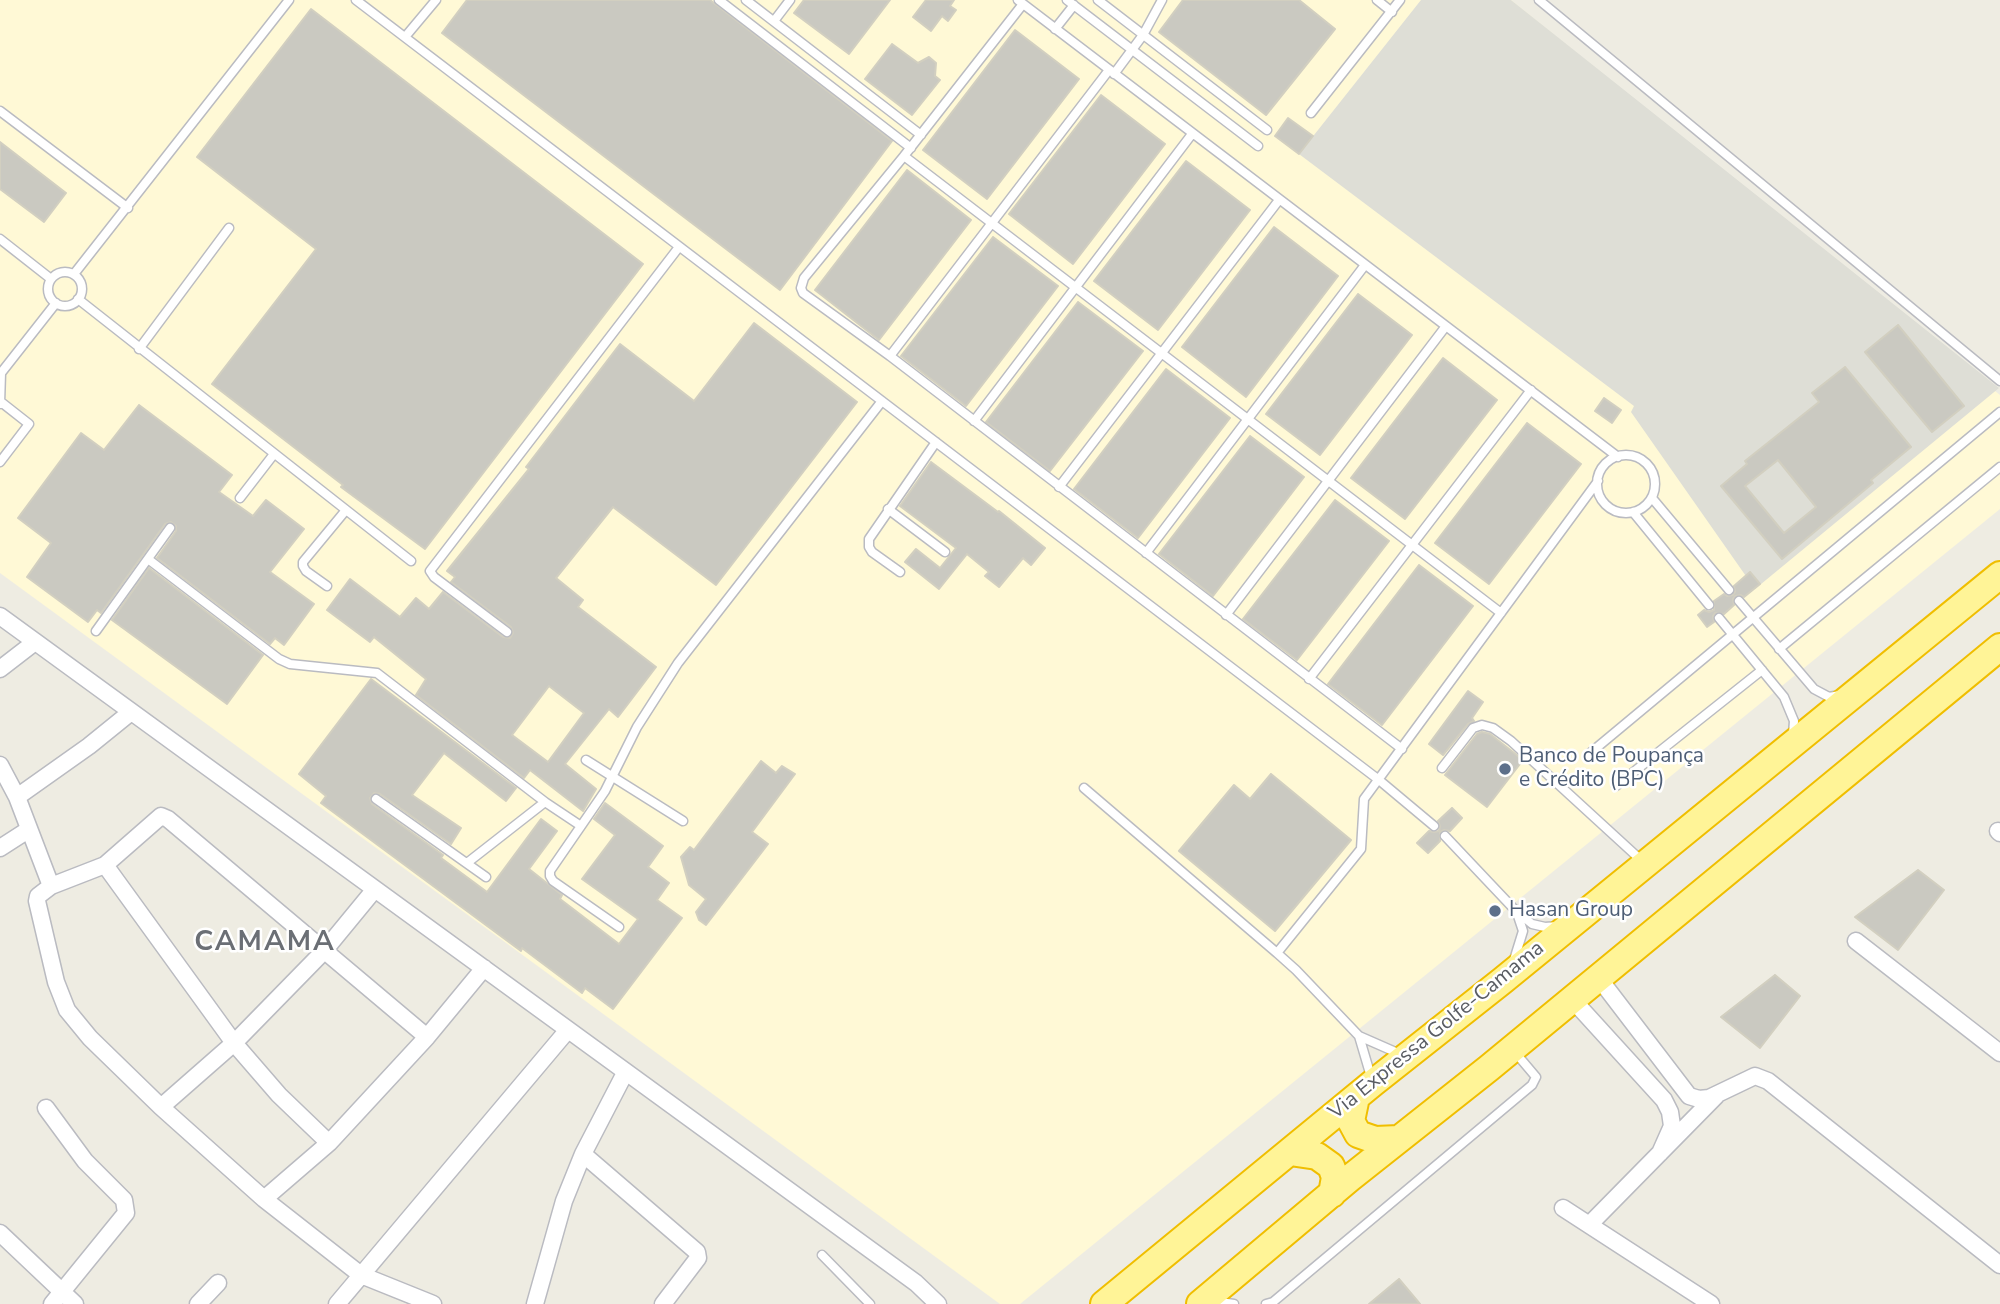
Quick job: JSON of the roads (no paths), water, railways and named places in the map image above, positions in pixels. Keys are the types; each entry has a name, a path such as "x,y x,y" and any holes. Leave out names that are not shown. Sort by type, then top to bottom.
{"highway":[{"name":"Via Expressa Golfe-Camama","path":"1104,1304 2000,575"},
{"path":"1203,1302 2000,647"},
{"path":"1364,1090 1351,1121 1358,1134 1375,1140 1399,1139"},
{"path":"1290,1152 1317,1156 1331,1166 1335,1177 1332,1194"}],"street":[{"path":"0,616 916,1283 938,1304"},
{"path":"0,669 35,642"},
{"path":"17,797 89,746 131,712"},
{"path":"2,774 17,797 51,886"},
{"path":"427,1037 168,819 161,816 105,864 51,886 42,892 37,901 56,982 67,1010 90,1038 161,1107 264,1199 361,1275 433,1304"},
{"path":"0,848 28,830"},
{"path":"105,864 234,1043 279,1095 328,1143"},
{"path":"161,1107 234,1043 324,951 375,889"},
{"path":"1856,941 2000,1053"},
{"path":"264,1199 328,1143 427,1037 484,968"},
{"path":"1598,977 1689,1096 1709,1098 1755,1076 1768,1082 2000,1265"},
{"path":"1572,999 1664,1100 1670,1112 1672,1126 1660,1153"},
{"path":"337,1304 567,1031"},
{"path":"535,1304 564,1201 583,1154 625,1073"},
{"path":"1590,1224 1721,1092"},
{"path":"0,1233 63,1300 126,1213 124,1200 85,1161 46,1108"},
{"path":"583,1154 697,1252 698,1258 663,1304"},
{"path":"1563,1208 1711,1304"},
{"path":"198,1304 218,1283"}],"lane":[{"path":"74,274 289,0"},
{"path":"356,0 1379,780 1434,826"},
{"path":"405,37 436,0"},
{"path":"719,0 911,148"},
{"path":"746,0 921,135"},
{"path":"774,21 790,0"},
{"path":"1098,0 1267,130"},
{"path":"890,356 991,223 1111,72 1132,50 1162,0"},
{"path":"1377,0 1392,12"},
{"path":"1311,113 1401,0"},
{"path":"1539,0 2000,381"},
{"path":"1402,749 890,356 803,293 801,288 804,278 911,148 1020,2 1618,457 1637,458 1651,470 1655,479 1651,498 1646,505 1633,512 1620,513 1604,503 1599,495 1598,481"},
{"path":"1055,29 1070,3 1258,146"},
{"path":"0,111 128,208"},
{"path":"974,421 1192,134"},
{"path":"904,156 1501,613"},
{"path":"1059,487 1279,200"},
{"path":"139,349 229,228"},
{"path":"0,239 51,279"},
{"path":"507,632 435,577 430,570 679,247"},
{"path":"1146,553 1366,265"},
{"path":"60,272 74,274 82,287 78,299 66,306 56,303 48,290 51,279 60,272"},
{"path":"78,299 411,561"},
{"path":"0,462 29,424 1,403 1,373 56,303"},
{"path":"1226,615 1446,326"},
{"path":"1309,679 1531,390"},
{"path":"619,928 552,881 551,871 581,827 612,776 637,727 678,663 882,401"},
{"path":"1589,754 2000,412"},
{"path":"900,572 872,552 869,547 870,539 936,442"},
{"path":"240,498 274,454"},
{"path":"1278,953 1361,849 1364,799 1598,481 1603,467 1618,457"},
{"path":"1779,649 2000,467"},
{"path":"1651,498 1729,590"},
{"path":"888,509 945,552"},
{"path":"327,586 306,571 303,562 346,510"},
{"path":"1633,512 1709,606"},
{"path":"96,631 170,528"},
{"path":"148,559 279,659 290,664 377,673 544,802 581,827"},
{"path":"1739,601 1814,689 1829,697 1838,697 1879,672"},
{"path":"1719,618 1784,697 1794,721 1794,734 1760,769"},
{"path":"1616,786 1762,670"},
{"path":"1442,768 1472,728 1482,725 1493,728 1511,741 1644,863"},
{"path":"586,760 683,821"},
{"path":"1084,788 1297,970 1359,1036 1407,1057"},
{"path":"376,799 486,877"},
{"path":"467,863 544,802"},
{"path":"1445,836 1532,924 1561,926 1576,918"},
{"path":"1502,981 1520,949 1523,931 1516,910"},
{"path":"1359,1036 1364,1090"},
{"path":"1266,1304 1295,1284 1532,1085 1536,1077 1512,1049"},
{"path":"822,1255 870,1304"},
{"path":"1203,1302 1234,1304"}],"place":[{"name":"Banco de Poupança e Crédito (BPC)","path":"1505,769"},
{"name":"Hasan Group","path":"1495,911"}],"district":[{"name":"CAMAMA","path":"265,943"}]}
